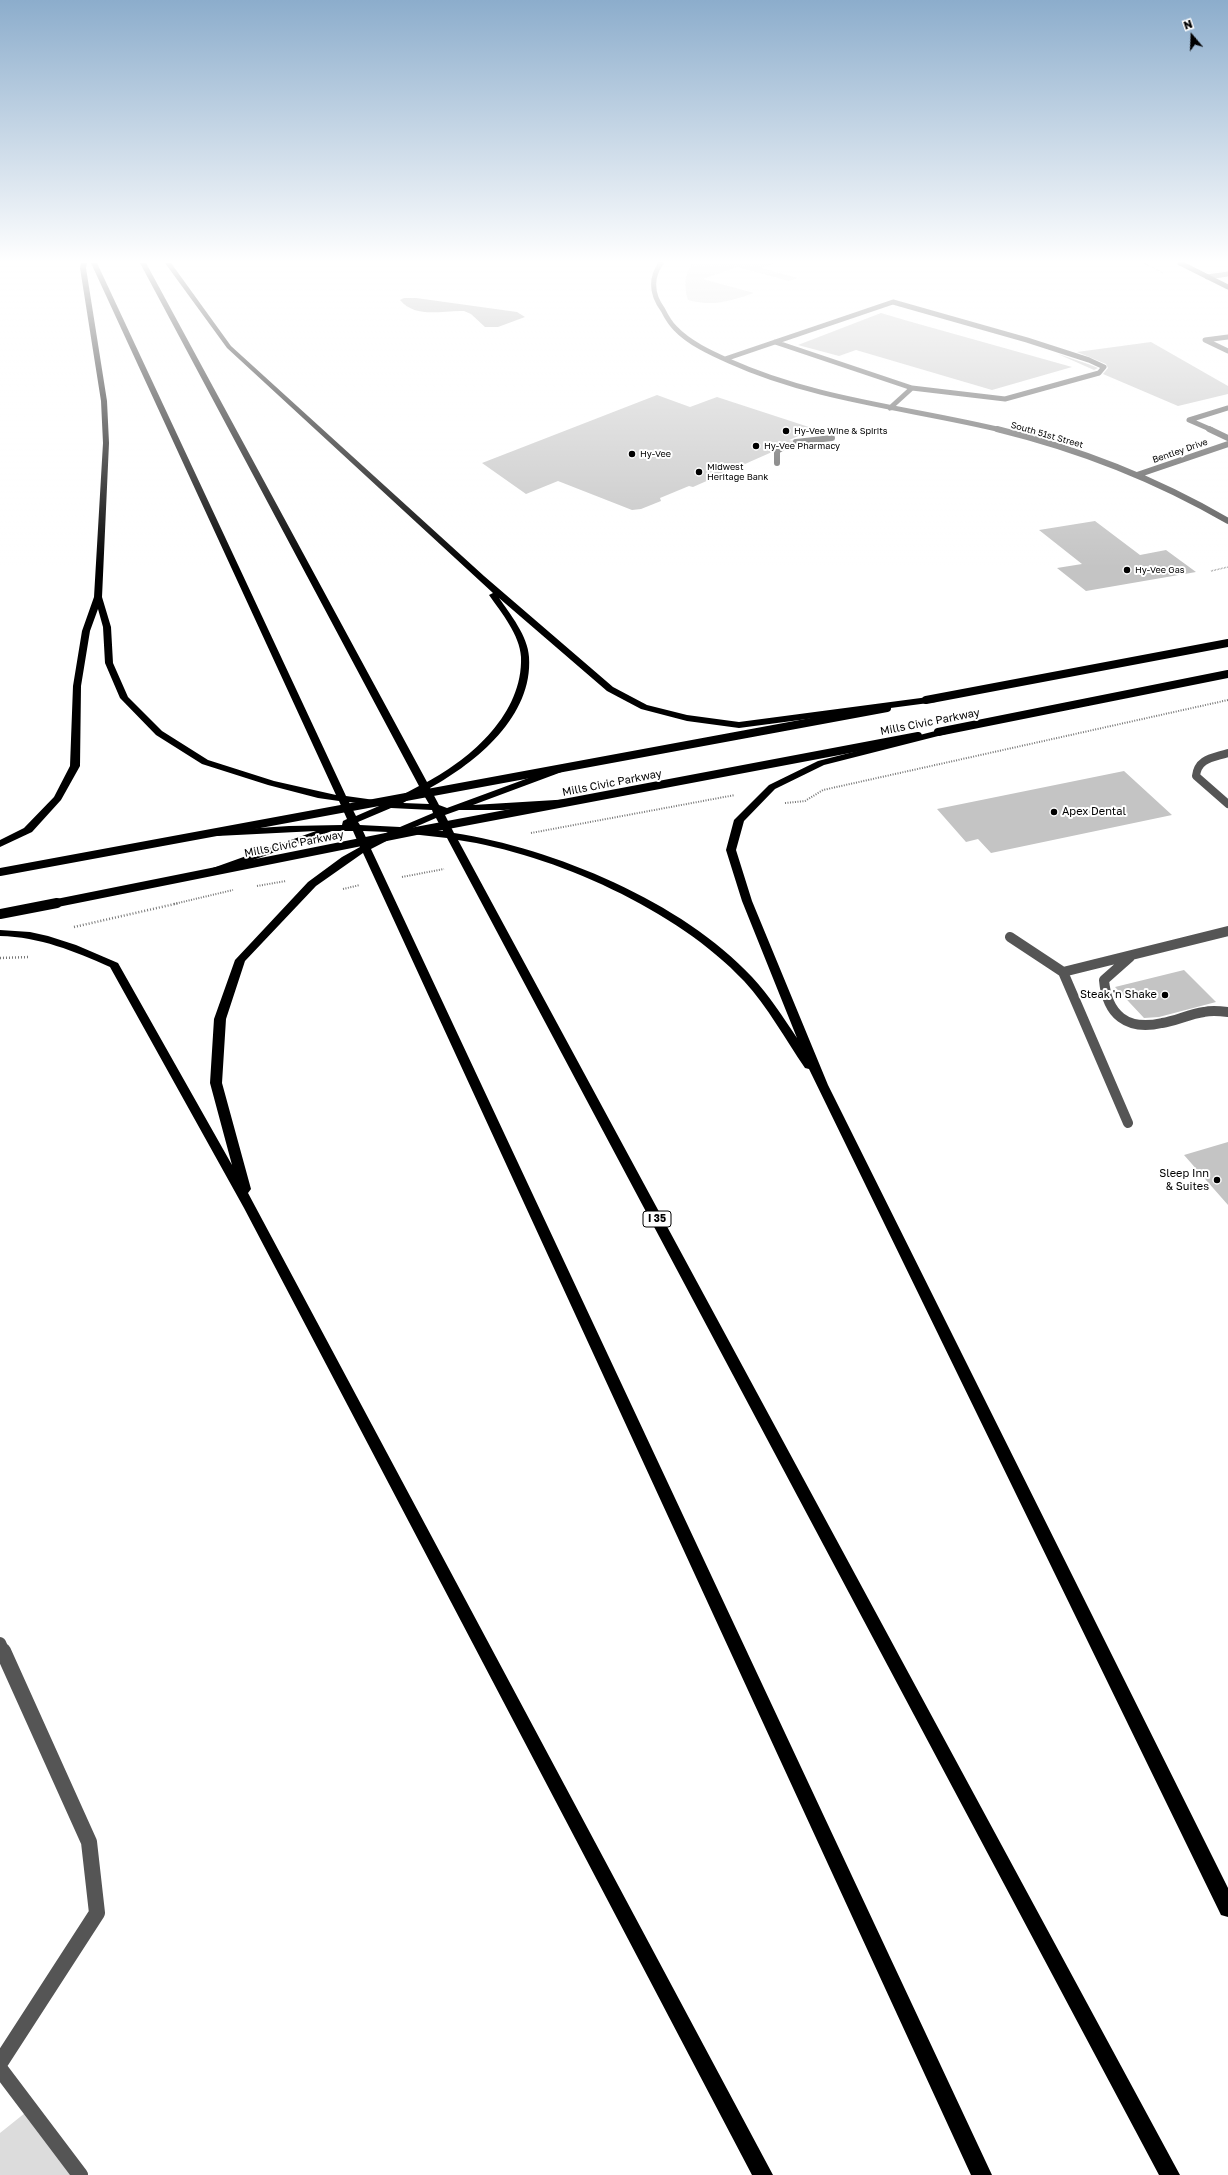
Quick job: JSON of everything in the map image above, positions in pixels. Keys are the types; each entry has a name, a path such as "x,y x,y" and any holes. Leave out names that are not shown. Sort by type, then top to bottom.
{"highway":[{"path":"0,844 28,830 58,798 75,766 78,686 86,631 98,597 106,442 104,401 98,364"},
{"path":"141,364 982,2175"},
{"name":"I 35","path":"198,364 1170,2175"},
{"path":"248,364 481,578 610,689 644,707 687,718 739,725 936,699"},
{"path":"214,871 295,843 409,797 447,776 474,754 509,717 525,684 526,655 507,614 481,578"},
{"path":"98,597 108,627 109,663 124,698 159,733 205,762 271,783 318,795 392,805 506,811 572,802"},
{"path":"946,731 821,763 772,787 738,820 731,850 747,901 822,1085 1228,1908"},
{"path":"250,1208 216,1084 220,1019 240,960 312,884 346,859 400,830 496,792 564,768"},
{"path":"217,833 287,824 416,831 453,836 506,847 600,879 664,911 712,947 755,987 822,1085"},
{"path":"0,933 20,933 78,948 114,965 250,1208 763,2175"}],"main road":[{"name":"Mills Civic Parkway","path":"287,824 376,803 1228,643"},
{"name":"Mills Civic Parkway","path":"572,802 946,731 1228,674"},
{"name":"Mills Civic Parkway","path":"0,914 383,838 506,811"},
{"path":"0,872 217,833"}],"street":[{"name":"South 51st Street","path":"738,364 771,378 804,388 890,408 1016,434 1089,456 1173,491 1228,521"},
{"path":"842,364 912,388 1005,399 1099,373 1104,368 1097,364"},
{"path":"890,408 912,388"},
{"path":"1228,408 1189,420 1228,438"},
{"path":"796,442 832,438"},
{"name":"Bentley Drive","path":"1137,475 1228,444"},
{"path":"777,463 777,451 782,448"},
{"path":"1228,753 1200,763 1196,771 1196,776 1228,804"},
{"path":"1063,972 1228,931"},
{"path":"1010,937 1063,972 1094,1048 1128,1123"},
{"path":"1132,955 1104,980 1105,998 1114,1015 1134,1025 1151,1026 1211,1011 1228,1012"},
{"path":"0,1643 89,1842 97,1914 0,2063"},
{"path":"0,2069 80,2175"}],"path":[{"path":"1211,571 1228,567"},
{"path":"506,847 520,835 738,795 796,805 809,800 823,790 1228,700"},
{"path":"396,878 449,868"},
{"path":"254,886 295,879 333,890 365,884"},
{"path":"0,958 23,958 37,955 74,926 240,889"}],"shaded area":[{"path":"30,2109 80,2175 0,2175 0,2133"}],"building":[{"path":"905,364 1063,364 1072,367 992,390"},
{"path":"1082,364 1089,364 1098,368 1094,370"},
{"path":"1106,364 1190,364 1228,386 1228,394 1178,406 1103,374 1108,368"},
{"name":"Hy-Vee","path":"657,395 690,407 717,397 815,429 789,440 792,441 792,444 786,446 780,444 773,448 772,452 693,487 689,486 660,498 661,501 641,509 632,510 558,481 526,494 482,463"},
{"path":"1095,521 1140,555 1166,550 1196,572 1086,591 1057,568 1082,564 1039,530"},
{"name":"Apex Dental","path":"1124,771 1172,815 991,853 978,839 966,842 937,809"},
{"name":"Steak 'n Shake","path":"1184,970 1216,1002 1159,1017 1144,1018 1115,987"},
{"name":"Sleep Inn & Suites","path":"1228,1142 1228,1205 1184,1155"}],"tunnel":[{"path":"782,448 796,442"}],"place":[{"name":"Hy-Vee Wine & Spirits","path":"786,431"},
{"name":"Hy-Vee Pharmacy","path":"756,446"},
{"name":"Hy-Vee","path":"632,454"},
{"name":"Midwest Heritage Bank","path":"699,472"},
{"name":"Hy-Vee Gas","path":"1127,570"},
{"name":"Apex Dental","path":"1054,812"},
{"name":"Steak 'n Shake","path":"1165,995"},
{"name":"Sleep Inn & Suites","path":"1217,1180"}]}
